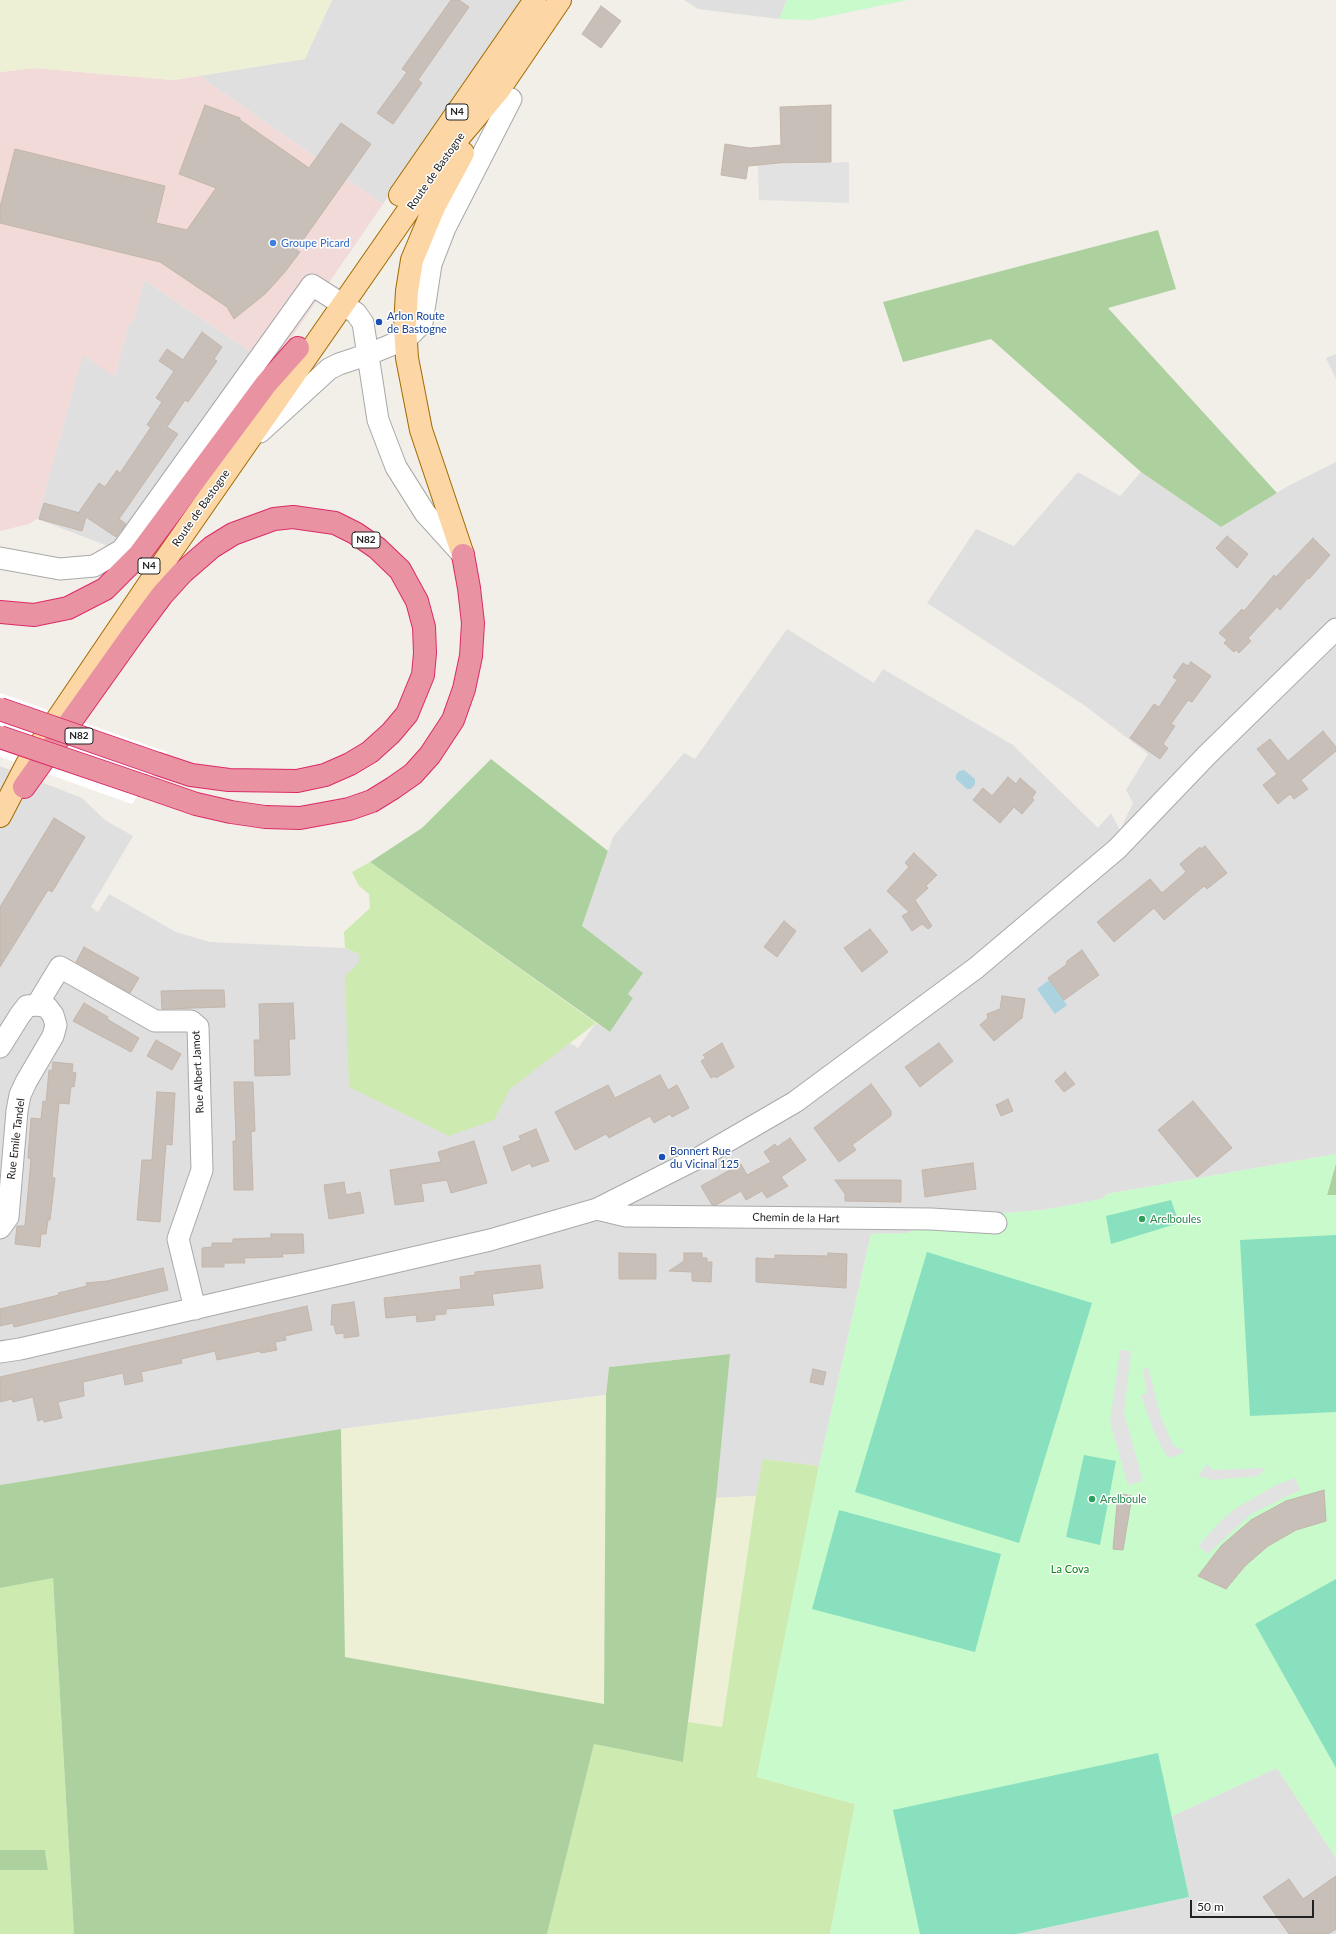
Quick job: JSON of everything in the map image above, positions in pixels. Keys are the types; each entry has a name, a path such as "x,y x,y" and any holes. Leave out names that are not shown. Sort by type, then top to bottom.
{"highway":[{"path":"0,612 34,615 68,608 105,589 139,555 266,384 298,348"},
{"name":"N82","path":"0,709 158,764 191,774 229,780 297,781 325,775 350,764 370,752 391,733 407,714 423,675 425,653 424,628 417,601 400,570 377,548 355,533 335,523 293,517 274,519 233,534 212,547 194,562 162,595 133,634 24,787"},
{"name":"N82","path":"0,737 196,804 231,812 266,817 300,818 349,809 372,801 413,774 430,755 453,720 464,689 471,656 473,623 463,555"}],"main road":[{"name":"Route de Bastogne","path":"0,817 27,764 242,449 338,301 384,226 400,196 534,0"},
{"name":"Route de Bastogne","path":"0,783 273,390 298,348 338,301 460,136 504,95 560,0"},
{"name":"N82","path":"463,555 421,430 407,358 407,291 412,260 434,207 504,95"},
{"name":"N82","path":"0,817 24,787"}],"street":[{"path":"0,558 60,569 94,566 122,550 312,285 356,313 363,323 378,420 396,468 425,513 463,555"},
{"path":"242,449 329,370 339,364 406,339"},
{"path":"0,1352 20,1349 195,1309 490,1240 597,1209 702,1156 795,1102 976,968 1117,849 1207,755 1336,629"},
{"name":"Rue Albert Jamot","path":"37,1005 60,967 155,1020 191,1021 198,1027 202,1170 178,1239 195,1309"},
{"path":"0,1047 20,1014 28,1006 37,1005"},
{"name":"Rue Emile Tandel","path":"0,1228 8,1217 17,1110 20,1095 53,1036 56,1025 53,1015 47,1008 37,1005"},
{"name":"Chemin de la Hart","path":"597,1209 626,1216 931,1219 996,1223"}],"shaded area":[{"path":"332,0 523,0 383,204 199,76 304,59"},
{"path":"684,0 787,0 779,19 698,9"},
{"path":"35,68 173,80 199,76 383,204 272,366 144,280 134,319 128,326 115,377 83,355 37,519 29,524 0,531 0,72"},
{"path":"849,162 849,203 759,200 758,165"},
{"path":"144,280 272,366 129,554 37,519 83,354 115,376 128,326 134,319"},
{"path":"1336,354 1336,379 1326,358"},
{"path":"1336,462 1336,1154 1107,1194 1102,1199 1043,1210 931,1219 908,1233 871,1234 819,1466 764,1459 756,1496 716,1498 729,1354 609,1367 606,1395 341,1429 0,1485 0,766 82,798 105,820 133,836 91,907 98,912 109,894 176,932 210,942 345,948 359,954 359,963 547,1028 578,1048 596,1023 610,1032 633,998 628,994 582,926 613,837 684,753 695,759 787,629 874,683 883,669 1013,745 1098,828 1111,813 1120,830 1133,803 1126,790 1148,754 1084,705 927,603 976,529 1014,546 1078,472 1120,496 1141,472 1221,527 1288,486"},
{"path":"1120,1350 1131,1351 1124,1413 1143,1481 1128,1485 1110,1422"},
{"path":"1148,1367 1161,1417 1173,1445 1185,1452 1170,1458 1165,1454 1154,1432 1141,1395 1147,1393 1143,1369"},
{"path":"1207,1464 1212,1470 1265,1468 1259,1476 1213,1480 1198,1476"},
{"path":"1295,1478 1300,1490 1251,1514 1208,1554 1198,1546 1221,1521 1235,1509 1276,1485"},
{"path":"1277,1768 1336,1858 1336,1934 1017,1934 1189,1897 1172,1816"}],"green space":[{"path":"0,0 332,0 305,59 173,80 35,68 0,72"},
{"path":"787,0 908,0 811,20 779,19"},
{"path":"1158,230 1176,289 1108,308 1277,493 1221,527 1141,472 991,339 903,362 883,302"},
{"path":"491,759 608,851 582,926 643,973 628,994 633,998 610,1032 370,862 422,828"},
{"path":"370,862 596,1023 510,1089 494,1120 449,1136 349,1087 345,976 359,963 359,954 345,948 344,932 370,908 369,894 359,886 352,872"},
{"name":"La Cova","path":"1336,1154 1336,1163 1327,1195 1336,1195 1336,1858 1277,1768 1172,1816 1189,1897 1017,1934 830,1934 855,1804 757,1777 819,1466 871,1234 907,1233 931,1219 1043,1210 1102,1199 1107,1194"},
{"path":"1336,1163 1336,1195 1327,1195"},
{"name":"Arelboules","path":"1171,1200 1179,1223 1111,1244 1106,1216"},
{"path":"1336,1235 1336,1412 1250,1416 1240,1240"},
{"path":"927,1252 1092,1303 1019,1543 855,1492"},
{"path":"730,1354 716,1498 683,1762 594,1744 547,1934 74,1934 53,1578 0,1588 0,1485 341,1429 345,1657 604,1704 606,1395 609,1367"},
{"path":"606,1395 604,1705 345,1657 341,1429"},
{"name":"Arelboule","path":"1084,1455 1116,1461 1100,1545 1066,1537"},
{"path":"763,1459 819,1466 757,1777 855,1804 830,1934 547,1934 594,1744 683,1762 688,1722 722,1727 756,1496"},
{"path":"756,1496 722,1727 688,1722 716,1498"},
{"path":"839,1510 1001,1554 975,1652 812,1609"},
{"path":"53,1577 74,1934 0,1934 0,1870 48,1869 45,1850 0,1850 0,1588"},
{"path":"1336,1579 1336,1768 1255,1624"},
{"path":"1158,1753 1189,1897 1017,1934 920,1934 893,1810"},
{"path":"0,1850 45,1850 48,1870 0,1870"}],"water":[{"path":"964,770 975,779 975,784 971,789 967,789 956,779 956,775 959,771"},
{"path":"1049,980 1067,1005 1055,1014 1037,989"}],"pier":[{"path":"0,693 167,752 132,804 0,757"}],"building":[{"path":"451,0 459,0 469,7 418,80 422,83 393,124 377,113 407,72 402,69"},
{"path":"601,6 621,21 601,48 582,34"},
{"path":"205,105 240,118 240,120 309,168 341,123 371,144 296,250 300,252 285,272 265,294 234,319 227,307 160,262 0,223 0,207 15,149 165,186 156,223 187,230 216,188 179,174"},
{"path":"831,105 831,162 780,163 748,166 746,179 721,175 725,144 750,148 781,145 780,107"},
{"path":"202,332 222,347 214,359 217,361 188,402 185,400 167,427 178,434 119,519 126,524 116,537 86,517 82,531 39,519 44,503 80,513 79,512 99,483 105,487 117,470 120,473 151,427 147,425 162,402 156,398 174,371 159,361 167,349 183,360"},
{"path":"1227,536 1248,554 1237,568 1216,548"},
{"path":"1313,538 1330,555 1280,610 1277,607 1248,638 1251,641 1239,653 1236,650 1234,652 1224,643 1227,640 1219,633 1242,609 1244,611 1274,575 1276,577"},
{"path":"1191,662 1211,676 1192,702 1188,700 1171,724 1175,726 1163,744 1168,748 1160,759 1130,738 1154,704 1159,707 1177,680 1173,677 1183,663 1188,666"},
{"path":"1323,731 1336,747 1336,751 1301,780 1308,789 1294,799 1290,794 1278,804 1263,785 1277,774 1257,749 1270,739 1288,761"},
{"path":"1008,777 1016,784 1020,778 1036,792 1032,798 1034,800 1022,814 1014,807 1000,823 973,800 983,788 992,796"},
{"path":"54,818 85,837 52,892 48,890 0,967 0,907"},
{"path":"1205,846 1227,873 1207,889 1204,886 1164,920 1154,908 1114,942 1097,922 1150,879 1162,893 1186,872 1180,864 1200,847 1201,849"},
{"path":"914,853 937,875 926,886 928,888 915,900 932,926 928,929 922,924 912,931 902,916 909,912 887,891 909,867 905,863"},
{"path":"784,921 796,931 777,957 764,947"},
{"path":"870,929 888,952 862,972 844,948"},
{"path":"84,947 139,978 130,993 76,962"},
{"path":"1082,950 1099,975 1064,1000 1048,978 1066,965 1067,961"},
{"path":"224,990 225,1007 162,1009 161,991"},
{"path":"1002,996 1025,999 1022,1018 994,1041 980,1025 988,1018 987,1014 1000,1009"},
{"path":"84,1003 139,1038 131,1052 73,1021"},
{"path":"293,1003 295,1039 289,1039 290,1075 255,1076 254,1040 260,1040 259,1004"},
{"path":"156,1040 181,1054 172,1070 147,1056"},
{"path":"722,1043 734,1067 716,1078 715,1076 711,1078 701,1061 706,1058 703,1055"},
{"path":"939,1043 953,1061 920,1087 905,1067"},
{"path":"53,1062 73,1064 72,1072 76,1073 74,1087 71,1086 69,1104 59,1103 52,1178 55,1178 50,1220 48,1220 46,1234 41,1234 40,1247 15,1244 17,1226 25,1226 31,1159 28,1158 31,1118 41,1119 43,1101 46,1102 49,1070 52,1071"},
{"path":"1065,1072 1075,1084 1064,1092 1055,1081"},
{"path":"660,1075 668,1090 677,1085 689,1108 672,1117 670,1114 654,1123 650,1116 609,1138 606,1134 575,1150 555,1112 608,1085 615,1098"},
{"path":"234,1082 253,1082 255,1131 251,1132 253,1190 234,1190 233,1141 236,1141"},
{"path":"871,1084 891,1111 891,1116 852,1145 856,1150 839,1162 814,1128"},
{"path":"157,1092 175,1093 172,1145 166,1144 160,1222 137,1220 142,1160 152,1160"},
{"path":"1008,1099 1013,1111 1001,1116 996,1105"},
{"path":"1193,1101 1232,1148 1197,1177 1158,1130"},
{"path":"536,1129 549,1161 532,1167 530,1163 512,1171 503,1147 521,1140 519,1136"},
{"path":"790,1138 806,1160 781,1177 788,1186 767,1198 762,1191 746,1200 741,1191 716,1205 712,1205 701,1186 741,1164 747,1175 771,1162 764,1152 775,1144 777,1147"},
{"path":"474,1141 487,1183 451,1193 447,1180 421,1184 424,1201 395,1205 390,1170 441,1162 438,1152"},
{"path":"973,1163 976,1189 925,1197 922,1170"},
{"path":"835,1180 901,1180 901,1202 845,1201 845,1194"},
{"path":"344,1182 346,1195 360,1192 364,1213 329,1219 324,1185"},
{"path":"271,1234 303,1234 304,1253 282,1254 283,1257 244,1258 245,1263 224,1263 224,1267 202,1267 202,1248 212,1247 212,1243 233,1243 233,1239 271,1238"},
{"path":"619,1253 656,1254 656,1279 619,1279"},
{"path":"684,1253 702,1253 702,1258 707,1258 707,1262 712,1262 711,1282 692,1281 692,1272 669,1271 684,1261"},
{"path":"828,1253 847,1254 846,1288 756,1282 756,1258 775,1259 775,1255 828,1256"},
{"path":"540,1265 543,1288 492,1294 494,1305 446,1309 446,1314 435,1315 435,1320 417,1322 416,1315 386,1318 384,1298 461,1289 460,1277 475,1275 475,1272"},
{"path":"163,1268 168,1290 14,1327 13,1323 0,1326 0,1309 59,1295 58,1293 87,1286 86,1283 107,1281"},
{"path":"354,1302 359,1336 344,1338 344,1333 336,1334 334,1325 331,1325 332,1305"},
{"path":"307,1306 312,1330 285,1336 286,1340 275,1342 277,1350 261,1353 260,1351 217,1360 215,1351 181,1359 182,1363 141,1372 143,1381 125,1385 123,1373 83,1382 84,1396 58,1402 62,1418 44,1422 43,1419 38,1421 33,1397 13,1402 12,1399 0,1402 0,1377"},
{"path":"813,1369 826,1372 823,1385 810,1382"},
{"path":"1324,1490 1326,1521 1296,1530 1268,1546 1245,1566 1226,1589 1198,1576 1221,1546 1251,1520 1286,1501"},
{"path":"1118,1493 1132,1496 1123,1550 1113,1549"},
{"path":"1336,1876 1336,1929 1328,1934 1289,1934 1263,1897 1289,1879 1303,1899"}],"place":[{"name":"Groupe Picard","path":"273,243"},
{"name":"Arlon Route de Bastogne","path":"379,322"},
{"name":"Bonnert Rue du Vicinal 125","path":"662,1157"},
{"name":"Arelboules","path":"1142,1219"},
{"name":"Arelboule","path":"1092,1499"}]}
